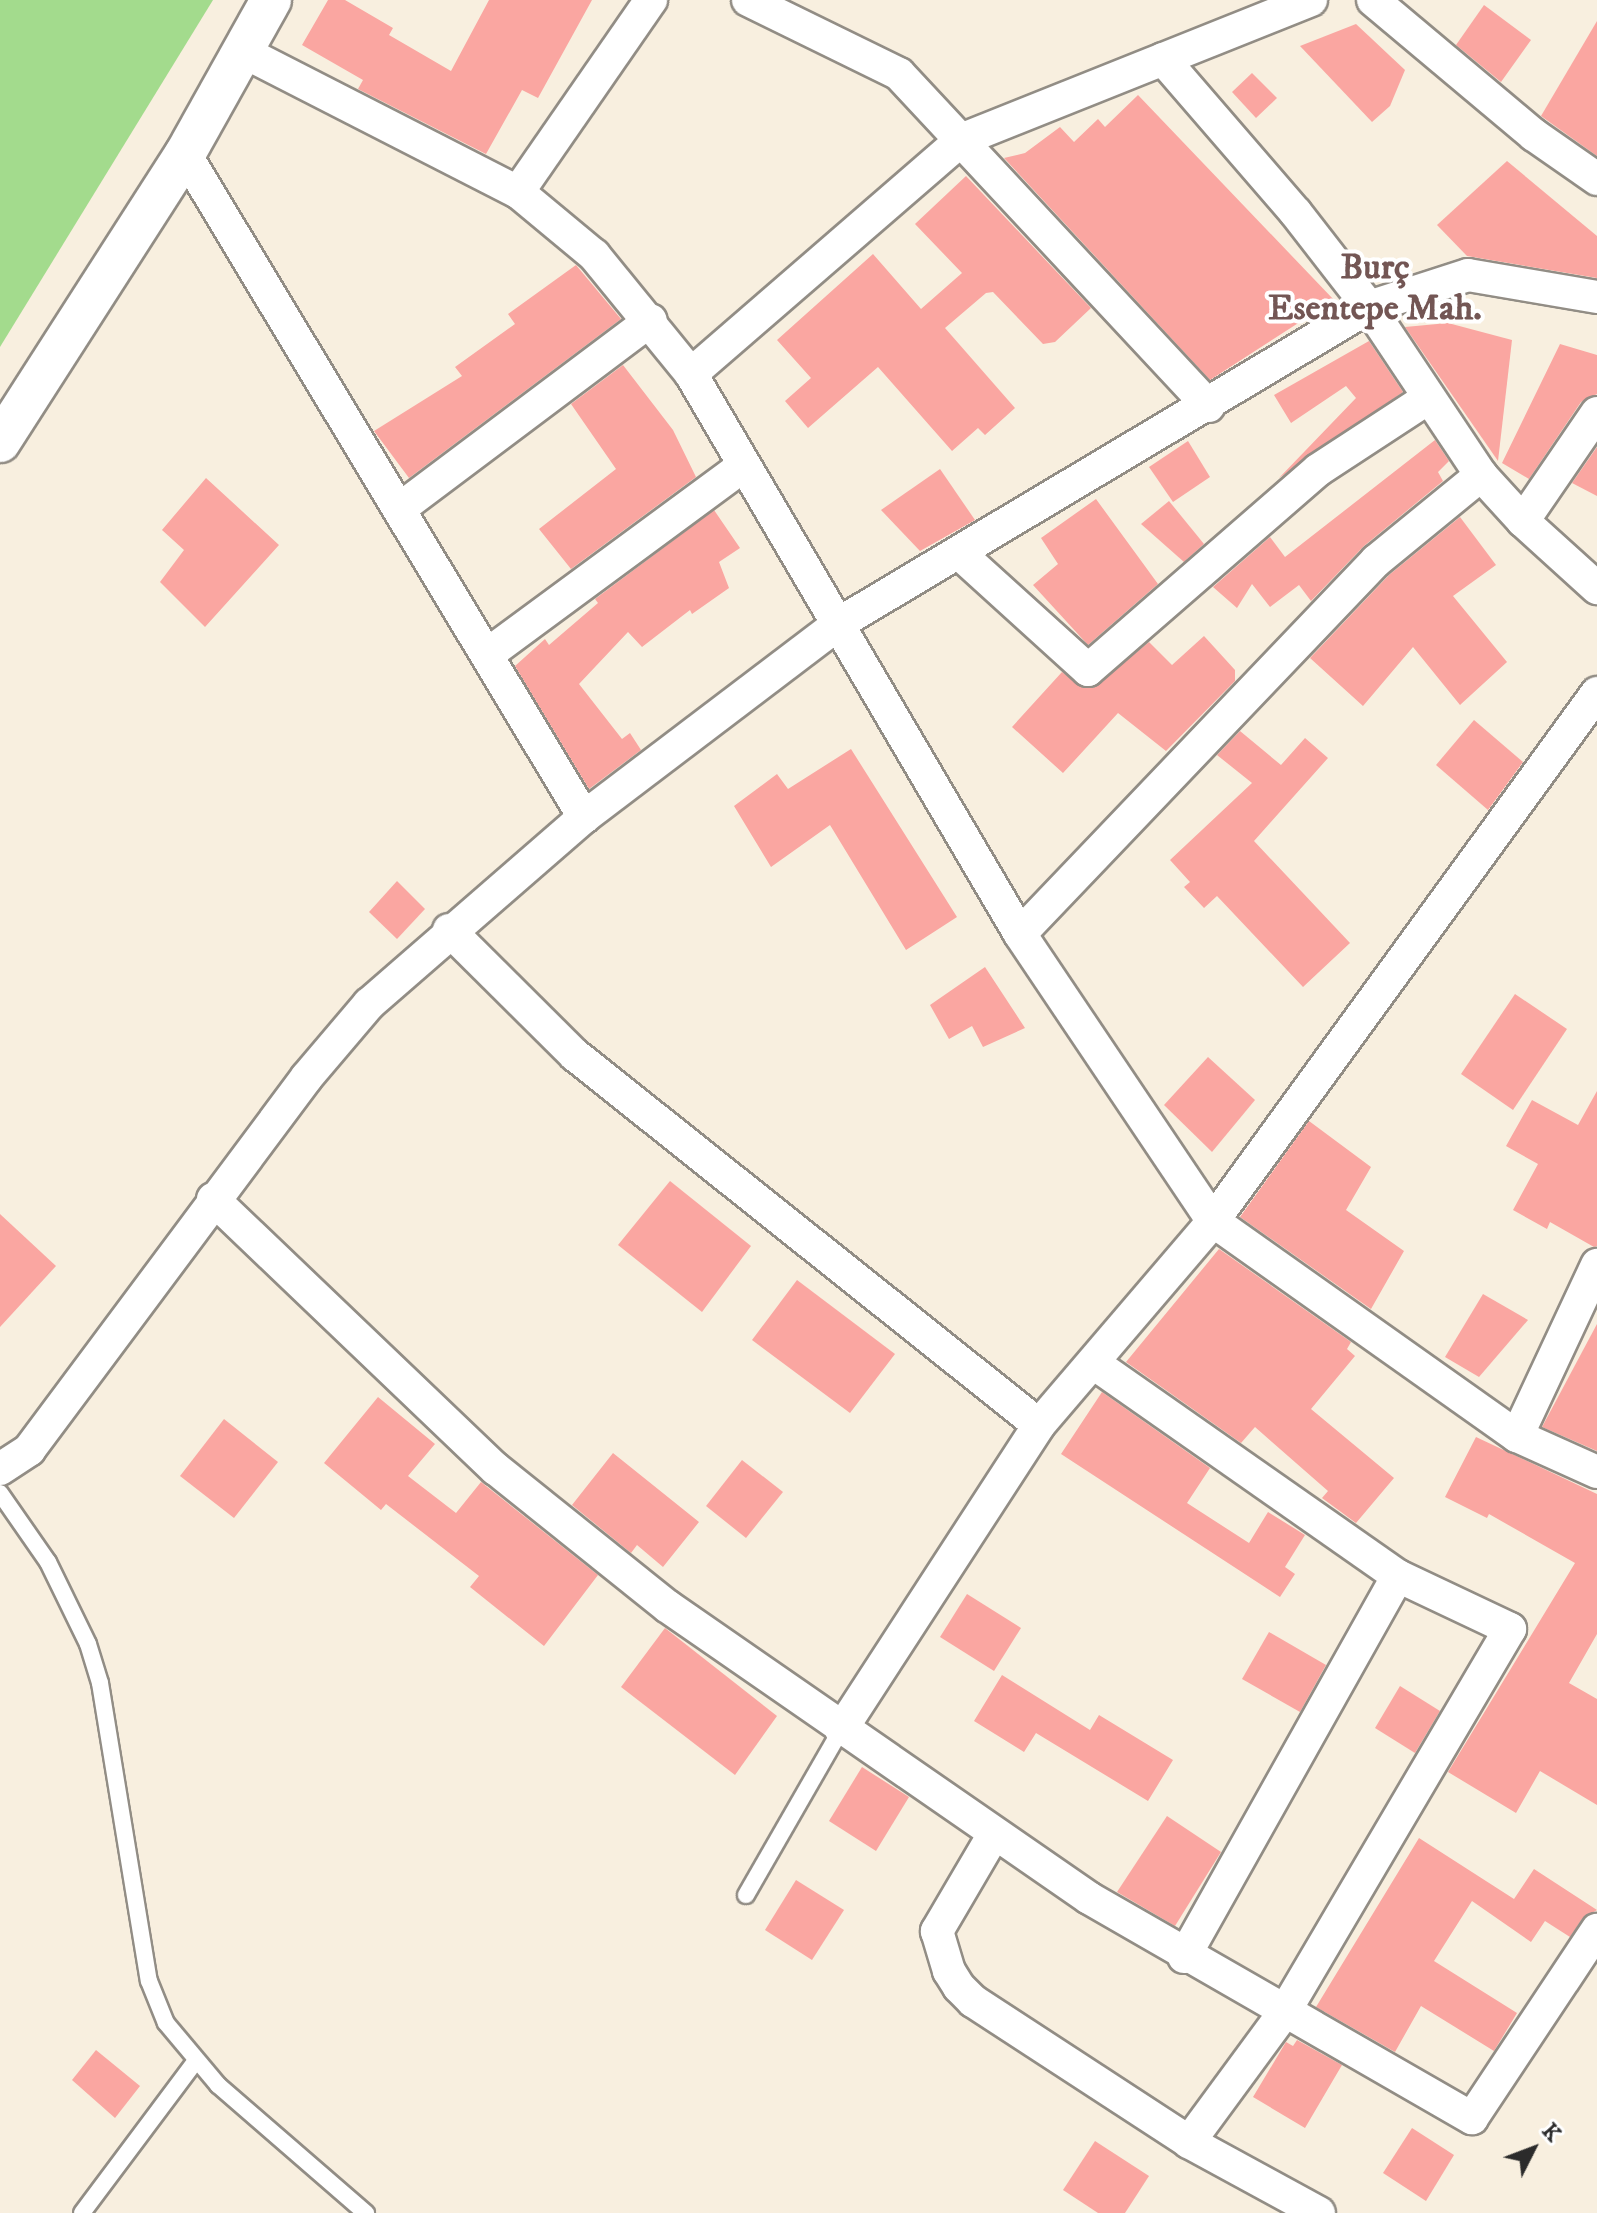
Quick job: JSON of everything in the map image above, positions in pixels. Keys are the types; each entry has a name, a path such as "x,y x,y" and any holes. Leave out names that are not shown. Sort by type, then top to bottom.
{"street":[{"path":"0,442 185,154 271,0"},
{"path":"518,192 651,0"},
{"path":"748,0 899,74 1209,406"},
{"path":"691,374 961,140 1311,0"},
{"path":"1373,0 1534,135 1597,179"},
{"path":"242,51 518,192 594,255 651,320 691,374 1020,934 1213,1221 1517,1436 1597,1472"},
{"path":"1163,59 1296,213 1369,307 1481,475 1523,521 1597,588"},
{"path":"185,154 402,507 584,817"},
{"path":"0,1469 29,1450 213,1199 369,1004 449,930 584,817 838,624 1209,406 1369,307 1468,275 1597,297"},
{"path":"402,507 651,320"},
{"path":"959,553 1088,670 1318,470 1428,398"},
{"path":"1523,521 1597,413"},
{"path":"488,654 744,465"},
{"path":"1020,934 1376,561 1481,475"},
{"path":"841,1730 1039,1425 1095,1364 1213,1221 1597,693"},
{"path":"449,930 575,1055 1039,1425"},
{"path":"213,1199 496,1469 667,1606 994,1834 1184,1957 1472,2118 1597,1930"},
{"path":"1517,1436 1597,1265"},
{"path":"1095,1364 1398,1576 1510,1629 1283,2014 1189,2142"},
{"path":"1184,1957 1398,1576"},
{"path":"994,1834 937,1931 949,1971 973,2001 1189,2142 1319,2213"}],"lane":[{"path":"0,1493 48,1562 88,1644 100,1683 149,1981 166,2023 195,2062 366,2213"},
{"path":"746,1895 841,1730"},
{"path":"82,2213 195,2062"}],"green space":[{"path":"0,0 213,0 0,347"}],"building":[{"path":"328,0 345,0 393,28 389,35 451,71 489,0 592,0 538,98 522,90 486,154 358,89 363,80 302,45"},
{"path":"1484,5 1531,40 1501,82 1456,45"},
{"path":"1597,21 1597,156 1541,116"},
{"path":"1356,24 1405,70 1390,106 1372,122 1300,46"},
{"path":"1252,73 1277,98 1256,118 1232,92"},
{"path":"1138,95 1334,300 1210,380 1004,158 1025,153 1060,127 1074,142 1098,119 1105,127"},
{"path":"1507,161 1597,236 1597,278 1467,256 1437,225"},
{"path":"966,176 1091,308 1055,342 1043,344 993,292 986,293 945,328 1015,408 985,435 978,428 952,451 878,367 808,428 785,401 811,378 777,340 873,254 921,309 962,273 915,224"},
{"path":"576,265 621,319 409,478 374,431 462,376 455,367 515,324 508,314"},
{"path":"1448,323 1512,340 1498,461 1405,327"},
{"path":"1369,341 1403,392 1279,478 1356,398 1346,386 1291,423 1274,395"},
{"path":"1560,344 1597,355 1597,394 1581,402 1529,479 1502,463"},
{"path":"623,365 673,430 696,477 571,569 539,529 616,469 571,404"},
{"path":"1435,440 1449,461 1438,472 1443,481 1364,546 1311,601 1299,585 1270,607 1252,584 1237,608 1213,587 1270,537 1285,557"},
{"path":"1188,441 1210,477 1173,502 1149,467"},
{"path":"1597,447 1597,496 1572,483"},
{"path":"940,469 975,520 920,551 881,510"},
{"path":"206,478 279,545 205,627 160,582 184,550 162,530"},
{"path":"1096,499 1158,584 1088,645 1033,585 1058,564 1041,538"},
{"path":"1169,501 1204,544 1184,562 1141,524"},
{"path":"714,510 740,548 719,562 729,588 692,614 690,610 642,647 628,632 579,684 622,739 630,733 641,750 589,789 515,666 545,639 549,645 598,603 595,599"},
{"path":"1460,517 1496,565 1453,596 1507,662 1460,705 1413,647 1363,706 1310,658 1389,575"},
{"path":"1204,636 1235,670 1235,681 1166,751 1118,713 1063,773 1012,727 1062,672 1083,688 1093,688 1149,642 1172,665"},
{"path":"1474,720 1523,762 1488,810 1436,765"},
{"path":"1240,731 1281,765 1305,738 1328,758 1254,841 1350,943 1303,987 1217,896 1204,908 1184,887 1190,882 1170,860 1252,783 1217,755"},
{"path":"851,749 957,917 906,950 830,825 771,867 734,806 777,774 788,789"},
{"path":"397,881 425,909 397,939 369,912"},
{"path":"985,967 1025,1028 983,1047 972,1026 949,1039 930,1005"},
{"path":"1515,994 1567,1029 1513,1110 1461,1074"},
{"path":"1208,1057 1255,1100 1212,1152 1164,1105"},
{"path":"1597,1091 1597,1246 1594,1247 1550,1222 1547,1229 1513,1210 1538,1164 1506,1146 1532,1100 1578,1125"},
{"path":"1309,1121 1371,1167 1346,1210 1404,1251 1371,1309 1240,1217"},
{"path":"670,1181 751,1246 702,1312 618,1245"},
{"path":"0,1214 56,1266 0,1327"},
{"path":"1219,1249 1351,1342 1347,1349 1355,1356 1311,1409 1394,1478 1356,1523 1322,1498 1328,1491 1255,1427 1241,1443 1126,1362"},
{"path":"797,1280 895,1354 850,1413 752,1340"},
{"path":"1483,1294 1528,1320 1479,1377 1445,1357"},
{"path":"1597,1324 1597,1451 1542,1427"},
{"path":"1102,1392 1210,1468 1187,1503 1249,1543 1268,1512 1305,1535 1285,1567 1295,1574 1280,1597 1061,1454"},
{"path":"378,1397 435,1444 408,1476 456,1513 481,1482 598,1575 544,1646 470,1587 479,1576 386,1504 381,1510 324,1463"},
{"path":"224,1419 278,1462 234,1518 180,1476"},
{"path":"1476,1437 1597,1494 1597,1634 1569,1683 1597,1699 1597,1805 1540,1771 1516,1813 1448,1772 1575,1563 1489,1514 1487,1518 1445,1497"},
{"path":"613,1453 699,1522 663,1567 637,1545 631,1553 572,1505"},
{"path":"742,1460 783,1492 746,1538 706,1506"},
{"path":"967,1594 1021,1628 994,1671 940,1637"},
{"path":"665,1628 777,1716 735,1775 621,1687"},
{"path":"1269,1632 1326,1665 1300,1712 1242,1679"},
{"path":"1002,1675 1090,1730 1099,1715 1173,1760 1148,1801 1036,1733 1024,1752 974,1721"},
{"path":"1400,1686 1440,1711 1415,1753 1375,1728"},
{"path":"862,1767 909,1797 876,1851 829,1821"},
{"path":"1167,1816 1221,1852 1175,1926 1117,1892"},
{"path":"1419,1838 1514,1899 1534,1869 1597,1910 1582,1919 1570,1937 1545,1921 1531,1942 1472,1901 1434,1961 1517,2013 1494,2051 1421,2006 1395,2052 1316,2007"},
{"path":"796,1880 844,1910 812,1960 765,1930"},
{"path":"1297,2040 1342,2065 1305,2128 1253,2097 1286,2042 1293,2046"},
{"path":"96,2050 140,2086 115,2118 72,2080"},
{"path":"1412,2128 1454,2155 1426,2201 1383,2173"},
{"path":"1095,2141 1149,2176 1125,2213 1098,2213 1063,2190"}],"district":[{"name":"Burç Esentepe Mah.","path":"1375,288"}]}
